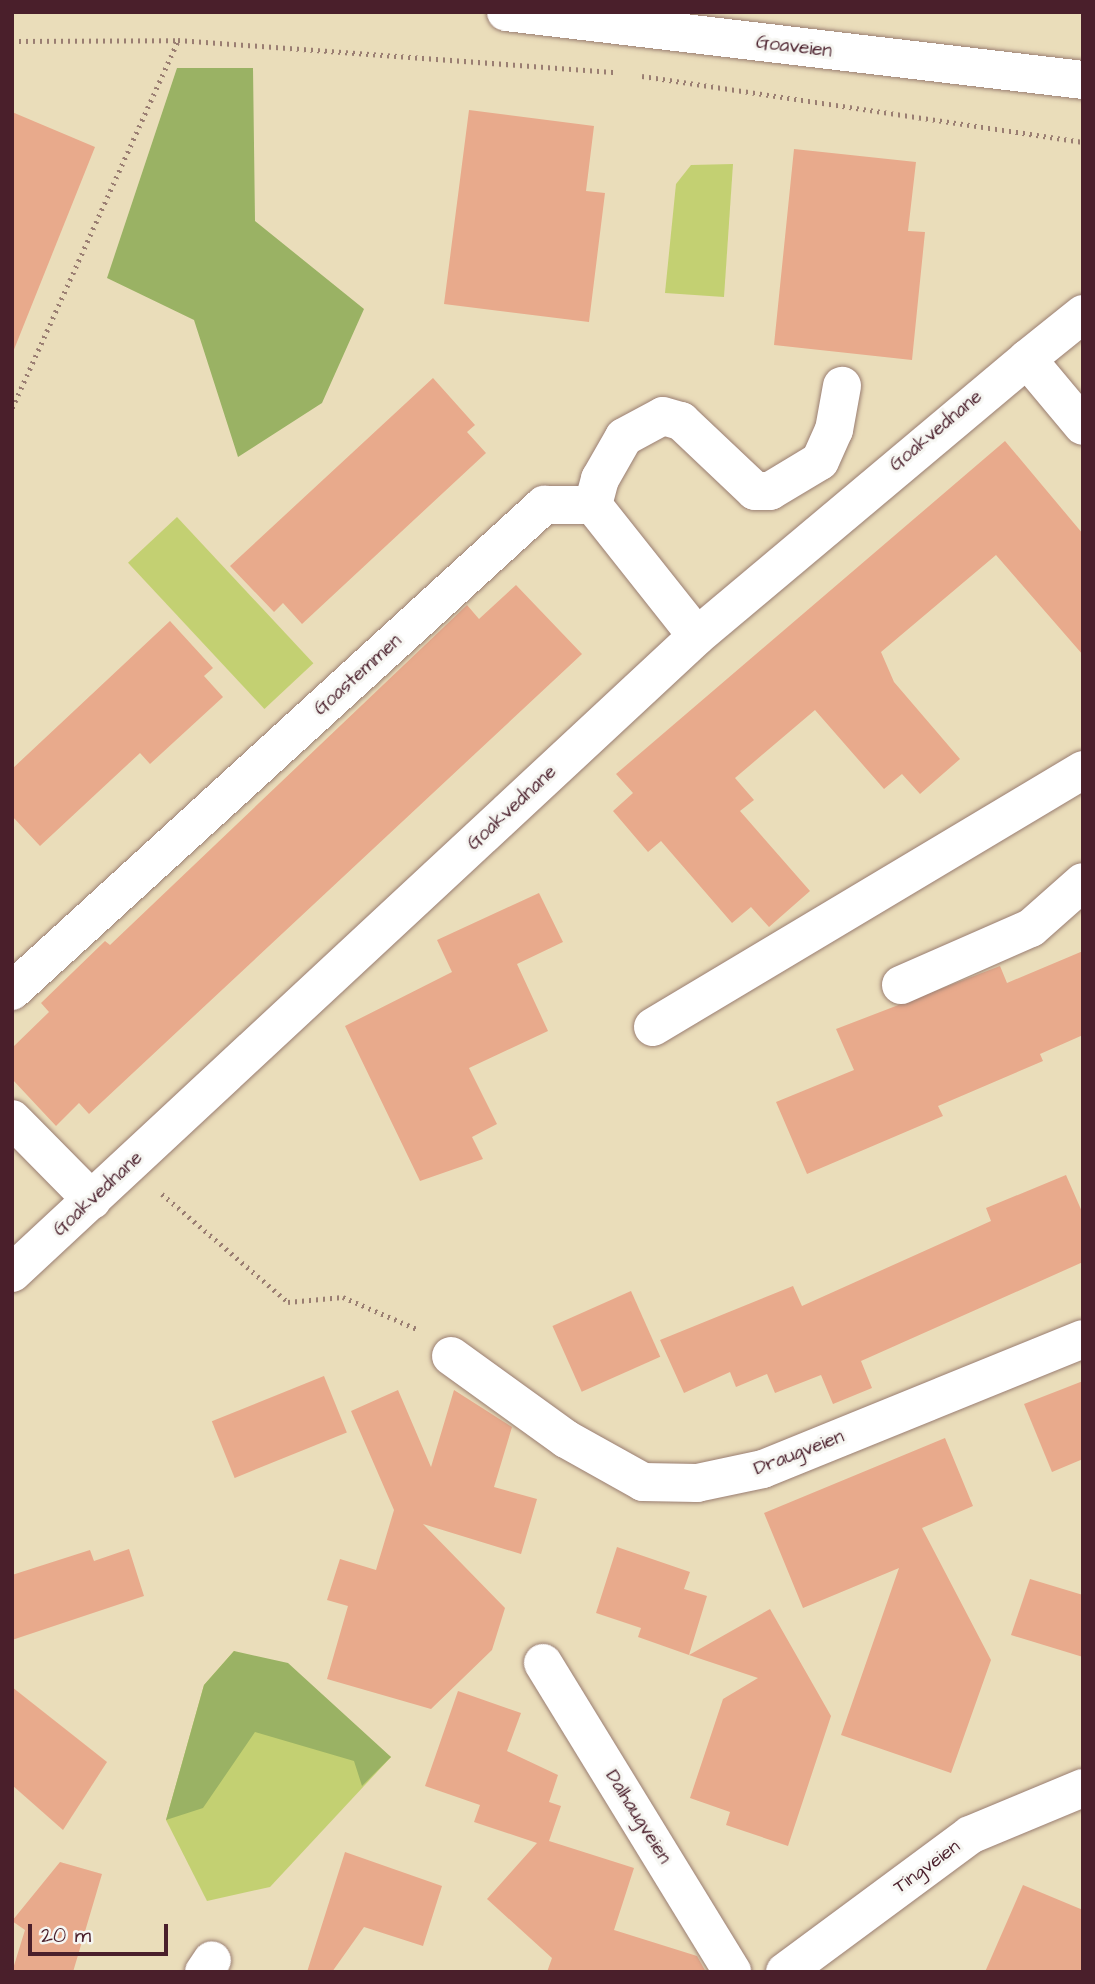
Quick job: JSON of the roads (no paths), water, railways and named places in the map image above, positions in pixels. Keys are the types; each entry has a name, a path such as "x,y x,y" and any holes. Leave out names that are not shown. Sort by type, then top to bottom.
{"street":[{"name":"Goaveien","path":"506,12 1083,79"},
{"name":"Goakvednane","path":"12,1273 697,636 1083,314"},
{"path":"1027,359 1083,426"},
{"path":"697,636 593,505 600,479 625,437 663,416 681,421 755,491 770,491 820,461 834,430 842,386"},
{"name":"Goastemmen","path":"18,974 544,505 593,505"},
{"path":"653,1027 1083,770"},
{"path":"901,985 1031,928 1083,882"},
{"path":"12,1119 92,1200"},
{"name":"Draugveien","path":"451,1356 566,1439 643,1482 696,1483 763,1469 1083,1339"},
{"name":"Dalhaugveien","path":"543,1663 732,1972"},
{"name":"Tingveien","path":"785,1972 970,1835 1083,1788"}]}
